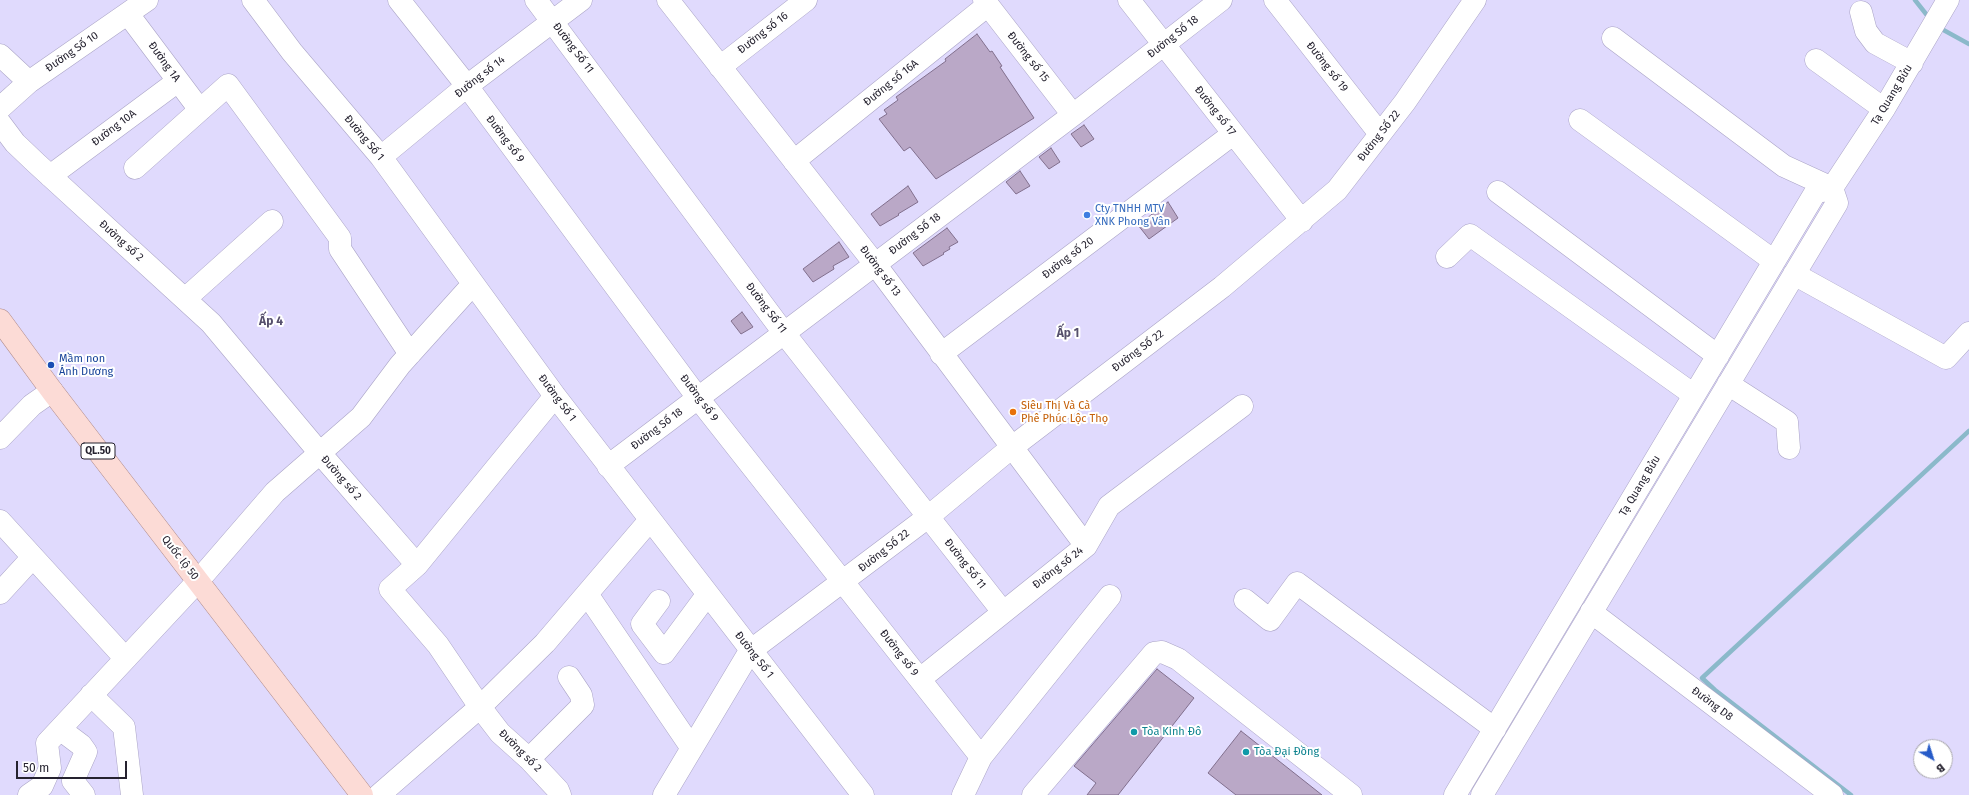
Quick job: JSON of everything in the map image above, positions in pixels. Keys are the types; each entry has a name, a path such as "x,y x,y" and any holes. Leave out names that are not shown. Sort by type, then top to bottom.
{"main road":[{"name":"Quốc lộ 50","path":"0,320 52,391 362,795"}],"street":[{"name":"Đường Số 10","path":"0,108 29,82 147,0"},
{"name":"Đường Số 1","path":"253,0 292,52 381,157 555,396 750,651 863,795"},
{"name":"Đường số 9","path":"399,0 467,86 698,398 981,757"},
{"name":"Đường Số 11","path":"536,0 784,333 1003,612"},
{"name":"Đường số 14","path":"381,157 467,86 581,0"},
{"name":"Đường số 13","path":"668,0 875,264 1011,448 1086,546"},
{"name":"Đường số 16","path":"720,67 806,0"},
{"name":"Đường số 17","path":"1129,0 1302,221"},
{"name":"Đường Số 18","path":"608,466 1221,0"},
{"name":"Đường Số 22","path":"750,651 928,517 1011,448 1222,288 1337,190 1405,102 1475,0"},
{"name":"Tạ Quang Bửu","path":"1455,795 1815,193 1832,188 1884,109 1948,0"},
{"name":"Đường số 15","path":"986,2 1073,114"},
{"name":"Đường số 16A","path":"794,161 986,2"},
{"name":"Đường số 19","path":"1281,2 1380,134"},
{"path":"1862,12 1866,30 1875,43 1912,63"},
{"name":"Đường 1A","path":"128,14 200,110"},
{"path":"1613,38 1784,166 1832,188"},
{"path":"0,55 29,82"},
{"path":"1816,60 1884,109"},
{"name":"Đường 10A","path":"50,176 178,81"},
{"path":"135,168 228,85 340,238 340,249 410,354"},
{"path":"1580,120 1774,261"},
{"name":"Đường số 2","path":"0,123 15,142 50,176 212,323 319,452 417,565 390,590 438,645 480,707 500,733 529,759 558,790 560,795"},
{"name":"Đường số 20","path":"941,354 1233,134"},
{"name":"Tạ Quang Bửu","path":"1482,795 1837,203 1832,188"},
{"path":"1498,192 1718,356"},
{"path":"185,299 272,221"},
{"path":"1447,257 1470,235 1694,395"},
{"path":"1794,274 1946,358 1969,333"},
{"path":"29,795 42,786 50,768 47,743 61,730 125,658 198,581 275,492 360,417 410,354 473,284"},
{"path":"1728,384 1787,422 1789,448"},
{"path":"0,438 32,405 52,391"},
{"path":"417,565 555,396"},
{"name":"Đường số 24","path":"920,679 1086,546 1109,506 1242,406"},
{"path":"0,520 125,658"},
{"path":"379,795 480,707 545,643 650,520"},
{"path":"1610,536 1630,548"},
{"path":"0,593 33,556"},
{"path":"1245,600 1270,620 1297,583 1495,729"},
{"path":"587,594 692,747"},
{"path":"659,601 642,624 664,653 707,594"},
{"path":"963,795 981,757 1110,596"},
{"name":"Đường D8","path":"1591,612 1832,795"},
{"path":"664,795 750,651"},
{"path":"1033,795 1154,653 1162,652 1178,659 1352,795"},
{"path":"529,759 583,705 581,695 569,676"},
{"path":"91,695 124,727 132,795"},
{"path":"61,730 81,745 86,752 73,781 84,795"}],"building":[{"path":"977,34 990,52 992,51 1002,66 1000,67 1034,118 936,179 910,147 904,151 879,119 887,114 884,110 898,100 896,97 946,61 945,59"},
{"path":"1084,125 1094,139 1081,147 1071,134"},
{"path":"1051,148 1060,162 1049,169 1039,157"},
{"path":"1020,171 1030,186 1016,194 1006,182"},
{"path":"908,186 918,202 880,226 871,214"},
{"path":"1168,202 1178,218 1149,239 1138,225"},
{"path":"947,228 958,242 949,247 950,249 943,253 944,254 923,266 913,253"},
{"path":"839,242 849,257 833,266 834,269 813,282 803,269"},
{"path":"742,312 753,327 741,334 731,321"},
{"name":"Tòa Kinh Đô","path":"1157,669 1194,698 1118,795 1087,795 1096,783 1074,766"},
{"name":"Tòa Đại Đồng","path":"1241,731 1322,795 1236,795 1208,773"}],"waterway":[{"path":"1915,0 1930,19"},
{"path":"1938,27 1969,44"},
{"path":"1851,795 1715,690 1702,678 1969,431"}],"place":[{"name":"Cty TNHH MTV XNK Phong Vân","path":"1087,215"},
{"name":"Mầm non Ánh Dương","path":"51,365"},
{"name":"Siêu Thị Và Cà Phê Phúc Lộc Thọ","path":"1013,412"},
{"name":"Tòa Kinh Đô","path":"1134,732"},
{"name":"Tòa Đại Đồng","path":"1246,752"}],"district":[{"name":"Ấp 4","path":"271,322"},
{"name":"Ấp 1","path":"1068,334"}]}
